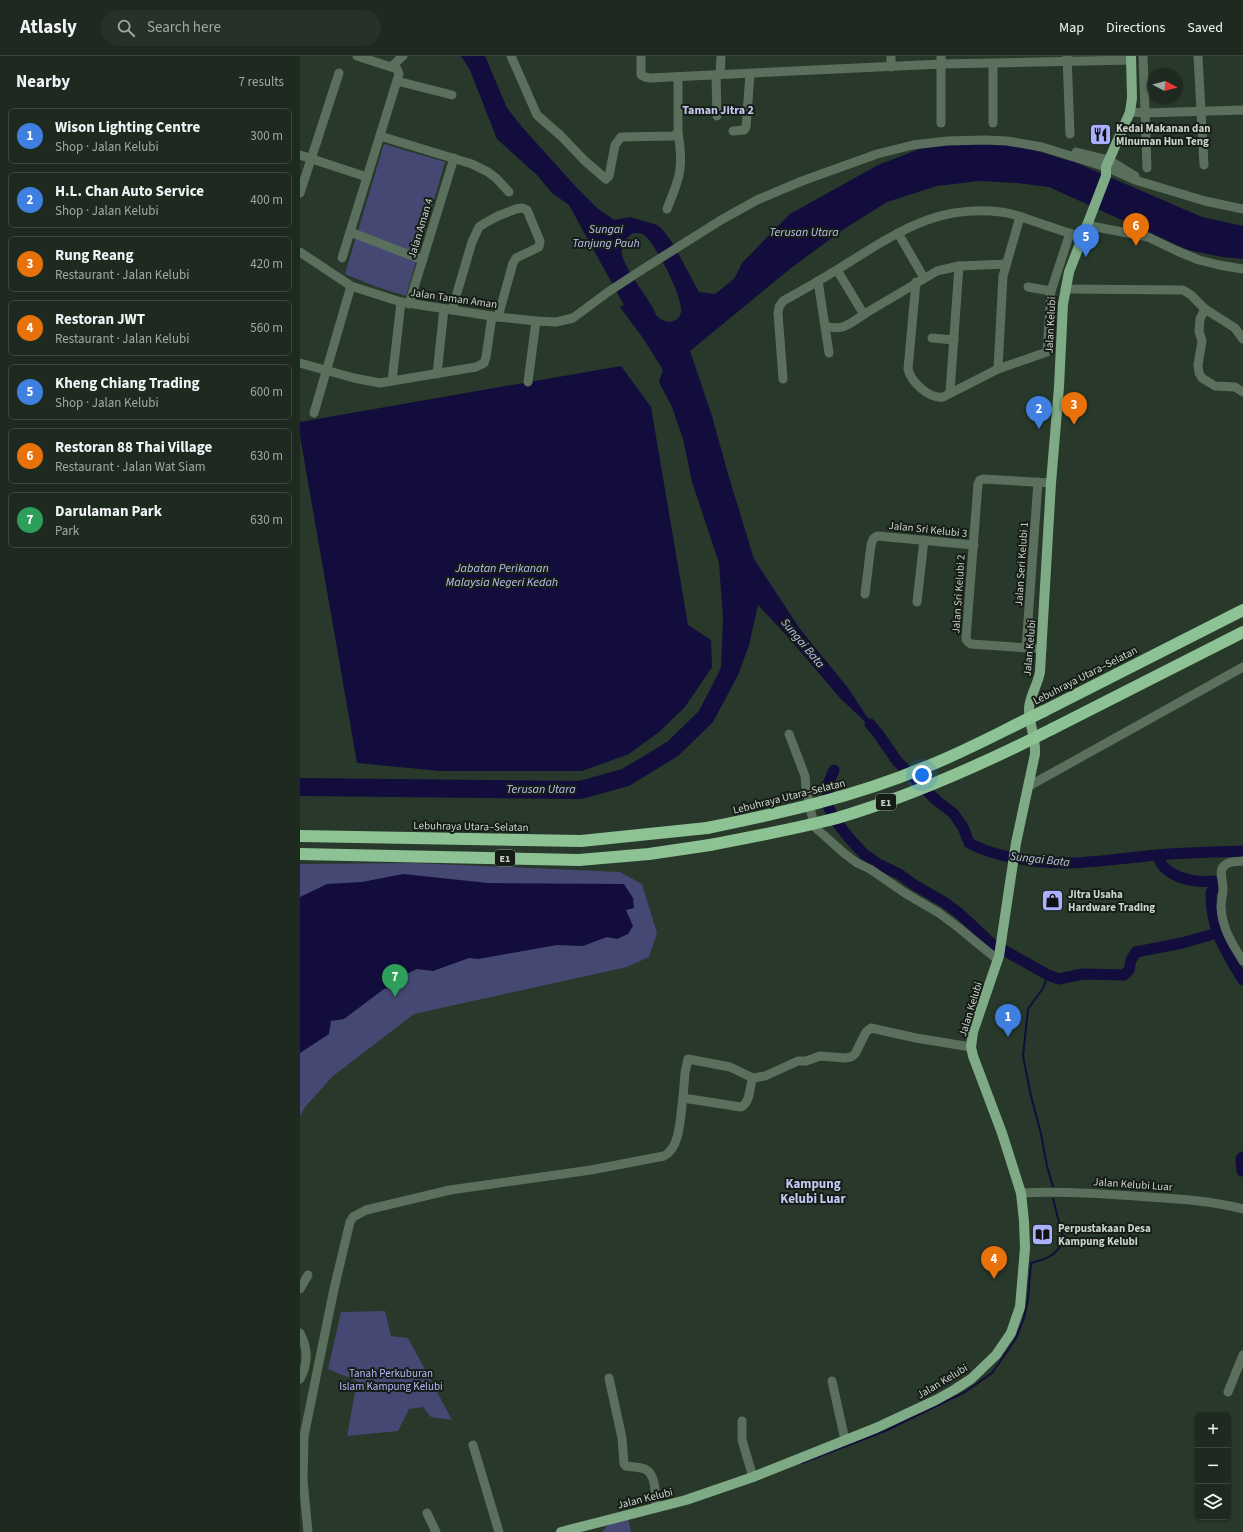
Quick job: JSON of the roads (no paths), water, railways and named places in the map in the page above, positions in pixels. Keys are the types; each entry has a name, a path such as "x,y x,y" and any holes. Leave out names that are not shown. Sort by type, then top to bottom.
{"highway":[{"name":"Lebuhraya Utara–Selatan","path":"300,836 581,841 707,828 801,807 882,784 950,757 1243,610"},
{"name":"E1","path":"300,854 579,860 649,854 710,845 808,825 887,802 984,762 1243,632"}],"main road":[{"name":"Jalan Kelubi","path":"561,1532 686,1500 753,1477 906,1414 954,1390 975,1376 999,1351 1010,1333 1020,1307 1025,1241 1021,1193 1002,1133 971,1047 976,1024 998,958 1016,843 1034,764 1035,745 1030,717 1030,705 1039,678 1042,650 1051,483 1065,289 1073,261 1129,116 1132,98 1131,58"}],"street":[{"path":"342,258 399,71 392,66 357,56"},
{"path":"392,66 395,56"},
{"path":"392,66 403,56"},
{"path":"511,56 537,116 561,136 585,161 606,179 609,176 615,145 621,137 673,136 678,133"},
{"path":"641,56 642,75 645,77 678,77 891,67 941,60 993,64 1067,59 1131,58"},
{"path":"717,116 718,75 721,56"},
{"path":"891,56 891,67"},
{"path":"1142,56 1147,168"},
{"path":"1198,56 1204,165"},
{"path":"1067,59 1070,134"},
{"path":"941,60 941,123"},
{"path":"993,64 993,123"},
{"path":"300,192 338,73"},
{"path":"733,131 744,130 746,128 750,74"},
{"path":"667,209 681,172 682,158 678,133 678,77"},
{"path":"397,81 452,95"},
{"path":"1129,116 1145,113 1243,110"},
{"path":"380,136 472,164 496,178 509,192"},
{"name":"Jalan Taman Aman","path":"301,255 351,286 405,303 536,322 556,322 573,318 640,271 682,246 721,220 757,200 802,181 887,151 913,145 947,141 986,140 1019,143 1058,151 1109,168 1144,182 1205,201 1243,209"},
{"path":"300,155 367,177"},
{"name":"Jalan Aman 4","path":"392,380 405,303 423,260 454,158"},
{"path":"300,363 368,381 380,382 437,374 476,367 484,364 495,316 513,263 516,258 538,248 540,245 540,241 527,210 516,209 498,216 479,227 472,242 448,310 437,374"},
{"path":"783,379 778,313 779,307 783,302 898,232 922,221 953,212 987,211 1002,212 1020,217 1082,238"},
{"path":"998,369 1001,289 1006,264 1020,217"},
{"path":"1088,221 1148,237 1199,260 1243,269"},
{"path":"350,232 423,260"},
{"path":"898,232 920,280 908,363 909,374 924,390 936,397 942,397 998,369 1047,352 1051,291 1070,233"},
{"path":"826,326 837,329 844,328 920,280 947,268 1006,264"},
{"path":"950,392 959,266"},
{"path":"837,270 863,313 866,313"},
{"path":"818,281 829,353"},
{"path":"314,413 351,286"},
{"path":"1028,287 1051,291"},
{"path":"1065,289 1183,290 1191,295 1205,309 1235,328 1243,339"},
{"path":"1050,303 1063,304"},
{"path":"1205,309 1200,319 1199,331 1202,341 1198,365 1199,373 1202,378 1215,386 1235,387 1243,392"},
{"path":"528,382 536,322"},
{"path":"932,338 954,340"},
{"name":"Jalan Sri Kelubi 3","path":"865,594 871,545 873,539 877,536 974,545 978,484 980,480 1051,483"},
{"name":"Jalan Seri Kelubi 1","path":"1026,648 1038,482"},
{"path":"917,602 924,540"},
{"name":"Jalan Sri Kelubi 2","path":"974,545 966,639 968,642 1042,650"},
{"path":"1029,786 1243,667"},
{"path":"789,734 805,776 808,799 815,827 857,862 959,928 998,958"},
{"path":"1243,861 1226,864 1223,866 1221,873 1223,887 1221,906 1223,921 1229,939 1243,961"},
{"path":"308,1532 303,1480 304,1436 334,1289 350,1222 353,1217 366,1210 450,1190 591,1170 664,1156 670,1152 675,1143 688,1060 730,1067 753,1078 765,1076 798,1061 806,1061 820,1056 851,1057 855,1054 866,1032 871,1028 916,1038 971,1047"},
{"path":"683,1098 741,1107 747,1102 750,1084 753,1078"},
{"name":"Jalan Kelubi Luar","path":"1021,1193 1062,1192 1131,1196 1214,1202 1243,1209"},
{"path":"300,1289 308,1275"},
{"path":"300,1333 306,1353 305,1368 300,1379"},
{"path":"1228,1392 1243,1355"},
{"path":"609,1378 622,1438 624,1464 626,1466 644,1469 649,1472 653,1480 656,1508"},
{"path":"832,1381 845,1440"},
{"path":"742,1421 742,1440 753,1477"},
{"path":"473,1445 499,1532"},
{"path":"427,1513 436,1532"}],"water":[{"path":"461,56 485,56 507,108 522,127 577,188 597,208 614,220 630,217 657,225 662,229 672,242 699,292 715,294 734,279 742,263 790,214 878,165 930,145 980,143 1020,146 1077,163 1202,217 1243,226 1243,259 1222,257 1188,250 1049,187 1017,183 979,181 937,186 887,202 844,229 791,268 690,351 712,416 754,559 800,629 848,688 879,735 840,698 788,637 758,605 749,645 738,675 713,722 678,756 629,786 581,799 300,796 300,778 579,781 622,769 667,742 699,711 721,668 723,618 719,563 692,482 683,439 672,407 659,382 663,370 643,338 620,307 624,305 569,205 552,193 537,175 497,139 470,70","holes":["634,233 643,234 650,241 668,272 681,306 680,316 675,320 669,322 658,317 632,276 623,258 622,247 628,237"]},
{"name":"Jabatan Perikanan Malaysia Negeri Kedah","path":"621,366 651,407 688,625 711,640 712,667 685,707 659,732 629,754 582,771 441,771 357,763 300,436 300,422"},
{"path":"403,874 488,883 624,884 633,898 634,908 626,910 633,926 628,934 617,939 607,937 583,946 557,945 478,959 469,958 433,971 417,969 398,978 393,987 384,989 344,1019 331,1021 329,1034 300,1053 300,897 327,884 362,882"}],"waterway":[{"name":"Sungai Bata","path":"870,724 897,761 936,800 953,813 963,827 969,843 991,852 1009,857 1034,861 1069,863 1179,853 1243,851"},
{"path":"834,770 828,784 828,806 835,820 864,854 878,864 899,874 916,886 944,902 960,914 991,943 1048,975 1059,979 1083,974 1124,975 1129,970 1131,960 1136,952 1182,943 1217,933"},
{"path":"1158,855 1162,865 1173,874 1193,881 1213,881 1217,887 1211,892 1211,905 1216,928 1230,959 1243,980"},
{"path":"1048,975 1043,988 1028,1009 1023,1056 1053,1187"},
{"path":"1243,1157 1241,1159 1243,1171"},
{"path":"802,1463 885,1431 965,1392 992,1373 1015,1340 1024,1318 1028,1299 1031,1263 1050,1256 1064,1241 1053,1199"}],"place":[{"name":"Kedai Makanan dan Minuman Hun Teng","path":"1101,134"},
{"name":"Restoran 88 Thai Village","path":"1136,246"},
{"name":"Kheng Chiang Trading","path":"1086,257"},
{"name":"Rung Reang","path":"1074,425"},
{"name":"H.L. Chan Auto Service","path":"1039,429"},
{"name":"Jitra Usaha Hardware Trading","path":"1053,900"},
{"name":"Darulaman Park","path":"395,997"},
{"name":"Wison Lighting Centre","path":"1008,1037"},
{"name":"Perpustakaan Desa Kampung Kelubi","path":"1042,1234"},
{"name":"Restoran JWT","path":"994,1279"}],"district":[{"name":"Taman Jitra 2","path":"718,110"},
{"name":"Kampung Kelubi Luar","path":"813,1190"}],"water label":[{"name":"Terusan Utara","path":"804,232"},
{"name":"Sungai Tanjung Pauh","path":"606,236"},
{"name":"Terusan Utara","path":"541,789"}],"park label":[{"name":"Tanah Perkuburan Islam Kampung Kelubi","path":"391,1379"}]}
